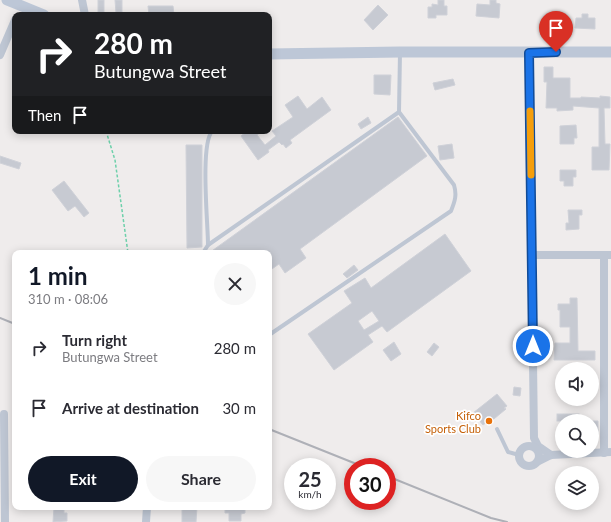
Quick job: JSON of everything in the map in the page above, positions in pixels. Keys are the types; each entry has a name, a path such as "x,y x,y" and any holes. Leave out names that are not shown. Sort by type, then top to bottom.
{"main road":[{"path":"7,0 19,10 29,12"},
{"path":"272,54 400,52 611,52"}],"street":[{"path":"82,0 84,12"},
{"path":"0,55 12,27"},
{"path":"529,53 533,255 531,444 538,453 537,462"},
{"path":"533,255 608,255 608,452 551,455 532,465 526,465 521,461 519,456 521,450 531,444 538,446 551,455"},
{"path":"4,414 5,522"},
{"path":"146,522 147,510"}],"lane":[{"path":"272,333 451,211 455,201 456,192 454,185 400,112 400,52"},
{"path":"205,250 208,245 400,112"},
{"path":"208,245 205,155 210,134"},
{"path":"497,429 508,452 519,456"}],"path":[{"path":"107,134 115,160 128,250"}],"building":[{"path":"98,0 104,0 104,12 98,12"},
{"path":"115,0 122,0 122,12 116,12"},
{"path":"438,0 444,0 444,6 447,6 447,15 436,15 436,18 428,18 428,7 432,7 432,4 438,5"},
{"path":"490,0 496,0 496,3 500,4 499,18 476,16 477,4 490,5"},
{"path":"378,5 388,15 373,30 364,20"},
{"path":"148,6 173,6 174,12 149,12"},
{"path":"582,14 588,14 588,18 595,18 595,29 575,28 576,18 582,18"},
{"path":"544,67 553,67 553,78 570,78 570,98 600,98 600,96 610,97 610,108 604,108 605,144 610,144 609,170 592,170 592,147 599,147 599,108 573,106 573,110 557,111 557,108 546,108 547,82 544,82"},
{"path":"374,75 391,75 390,95 374,94"},
{"path":"453,79 455,85 435,90 433,83"},
{"path":"298,96 307,109 322,97 331,110 290,140 292,143 286,148 279,142 258,160 241,136 243,134 258,134 257,135 265,145 276,136 272,131 293,117 285,105"},
{"path":"368,117 371,123 361,129 358,124"},
{"path":"398,117 427,156 300,249 306,258 285,273 279,264 272,269 272,250 213,250"},
{"path":"576,125 577,138 574,138 574,144 560,144 560,126"},
{"path":"452,144 454,158 440,160 438,146"},
{"path":"186,145 202,145 202,247 187,248"},
{"path":"0,156 21,163 19,169 0,163"},
{"path":"560,170 576,170 576,177 573,177 573,186 564,186 564,181 560,181"},
{"path":"64,181 89,213 84,217 75,206 68,211 52,190"},
{"path":"568,210 582,210 582,215 579,215 579,229 566,230 566,223 569,223"},
{"path":"445,234 471,271 387,332 382,326 368,335 373,342 334,370 308,334 352,303 344,291 365,278 371,288","holes":["372,311 379,321 364,330 358,321"]},
{"path":"354,265 358,270 347,278 343,274"},
{"path":"570,298 577,298 578,351 595,351 595,360 554,360 555,343 570,343 570,327 560,327 560,310 558,310 558,304 570,304"},
{"path":"394,342 401,354 391,361 383,350"},
{"path":"434,343 439,347 432,356 427,352"},
{"path":"514,387 521,388 520,396 513,395"},
{"path":"497,394 507,406 504,408 506,409 489,423 487,422 483,425 473,413"},
{"path":"54,510 64,510 64,513 67,513 67,521 53,522"},
{"path":"182,510 197,510 196,522 182,522"},
{"path":"225,510 245,510 245,513 241,514 241,521 229,521 229,513 225,513"}],"railway":[{"path":"0,318 12,323"},
{"path":"272,430 344,459"},
{"path":"396,480 491,518 507,522"}],"slow traffic":[{"path":"530,111 531,175"}],"place":[{"name":"Kifco Sports Club","path":"489,421"}],"route":[{"path":"533,346 533,255 529,53 556,52"}]}
